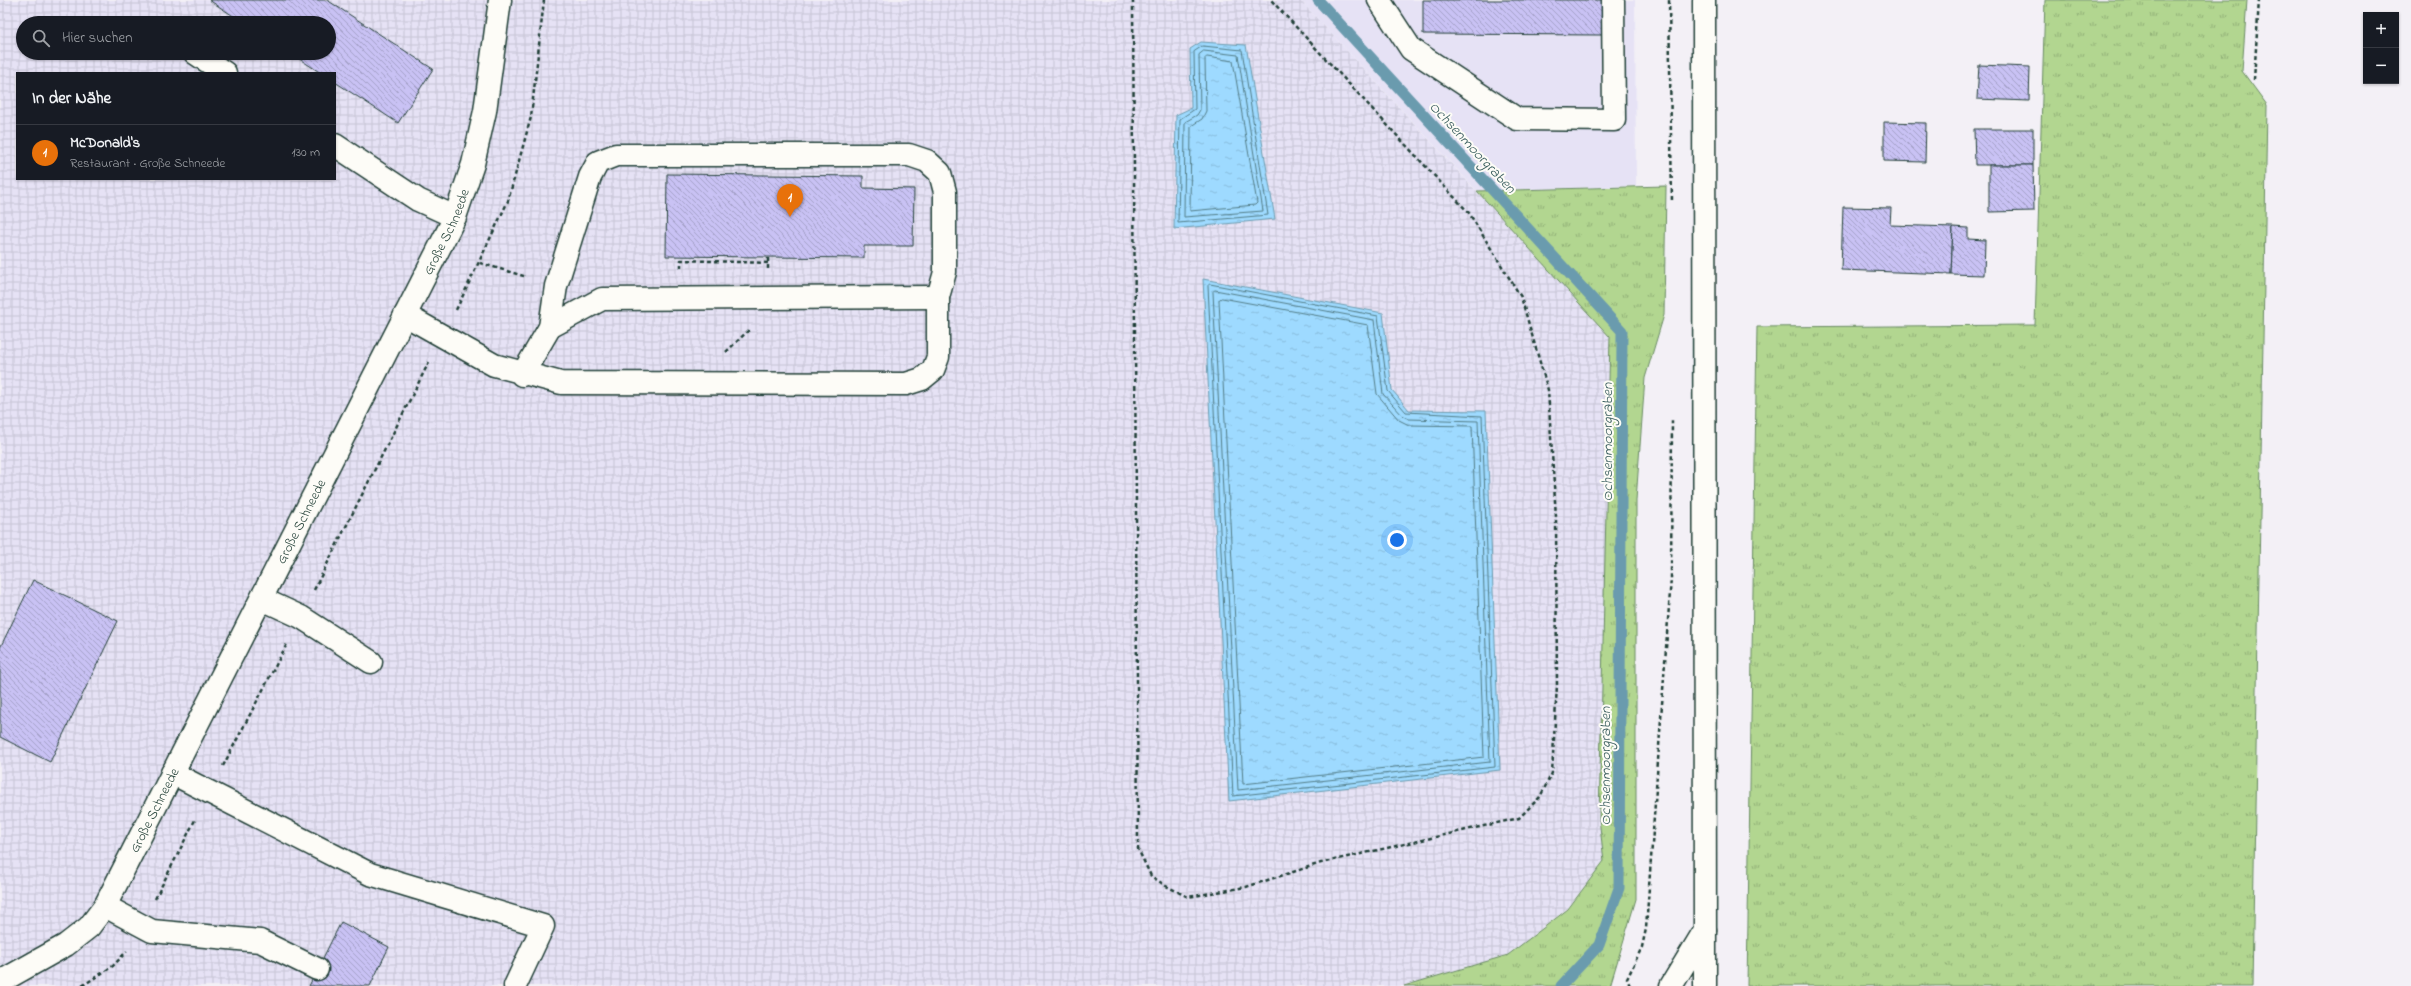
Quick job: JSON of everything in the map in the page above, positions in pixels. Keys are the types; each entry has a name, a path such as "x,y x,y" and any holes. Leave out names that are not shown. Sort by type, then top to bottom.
{"main road":[{"name":"Große Schneede","path":"11,981 89,928 105,906 455,217 473,164 485,112 500,0"},
{"path":"1379,0 1412,49 1517,119 1614,120 1613,0"},
{"path":"1704,0 1705,986"},
{"path":"206,60 224,72"},
{"path":"336,146 418,200 455,217"},
{"path":"405,315 494,365 522,374 561,383 906,384 922,379 933,370 938,357 938,298 945,272 945,192 940,173 927,161 909,155 616,155 598,162 590,177 556,286 550,327 522,374"},
{"path":"550,327 602,299 938,298"},
{"path":"262,598 301,618 371,662"},
{"path":"172,773 370,874 544,926 515,986"},
{"path":"105,906 152,930 260,941 317,969"},
{"path":"1671,986 1705,930"}],"path":[{"path":"82,986 116,962 132,944 301,618 442,337 508,201 531,117 544,0"},
{"path":"1133,0 1138,849 1151,876 1166,886 1188,896 1246,887 1321,863 1519,818 1540,797 1552,773 1557,685 1556,518 1548,390 1521,296 1469,213 1271,0"},
{"path":"1669,0 1672,209"},
{"path":"2254,80 2259,0"},
{"path":"1630,986 1627,978 1642,947 1646,920 1671,578 1672,417"}],"shaded area":[{"path":"0,0 1300,0 1610,336 1599,818 1604,861 1568,908 1508,955 1404,986 0,986"},
{"path":"1300,0 1635,0 1636,186 1477,191"}],"green space":[{"path":"2045,0 2247,0 2242,71 2267,105 2252,986 1747,986 1757,327 2035,325"},
{"path":"1666,186 1664,315 1645,378 1636,500 1636,899 1610,986 1404,986 1508,955 1568,909 1604,861 1599,818 1610,337 1477,191"}],"water":[{"path":"1201,42 1246,45 1275,219 1174,229 1176,115 1191,108 1190,49"},
{"path":"1203,279 1383,313 1392,390 1409,410 1486,411 1500,770 1229,801"}],"building":[{"path":"209,0 327,0 433,69 398,123 336,83 336,72 319,72 301,60 336,60 336,16 233,16"},
{"path":"1423,0 1602,0 1602,35 1423,34"},
{"path":"1979,65 2030,67 2029,101 1977,99"},
{"path":"1884,122 1926,123 1925,162 1884,161"},
{"path":"1974,129 2033,129 2033,165 1975,165"},
{"path":"1989,165 2033,165 2034,211 1989,212"},
{"path":"667,174 863,176 863,188 914,189 913,246 864,246 864,258 666,256"},
{"path":"1843,207 1891,208 1890,225 1953,227 1951,274 1841,270"},
{"path":"1953,227 1968,228 1968,239 1985,240 1984,275 1951,274"},
{"path":"33,580 118,621 50,762 0,737 0,648"},
{"path":"341,922 389,947 370,986 309,986"}],"waterway":[{"name":"Ochsenmoorgraben","path":"1318,0 1622,331 1619,888 1599,945 1561,986"}],"place":[{"name":"McDonald's","path":"790,217"}]}
